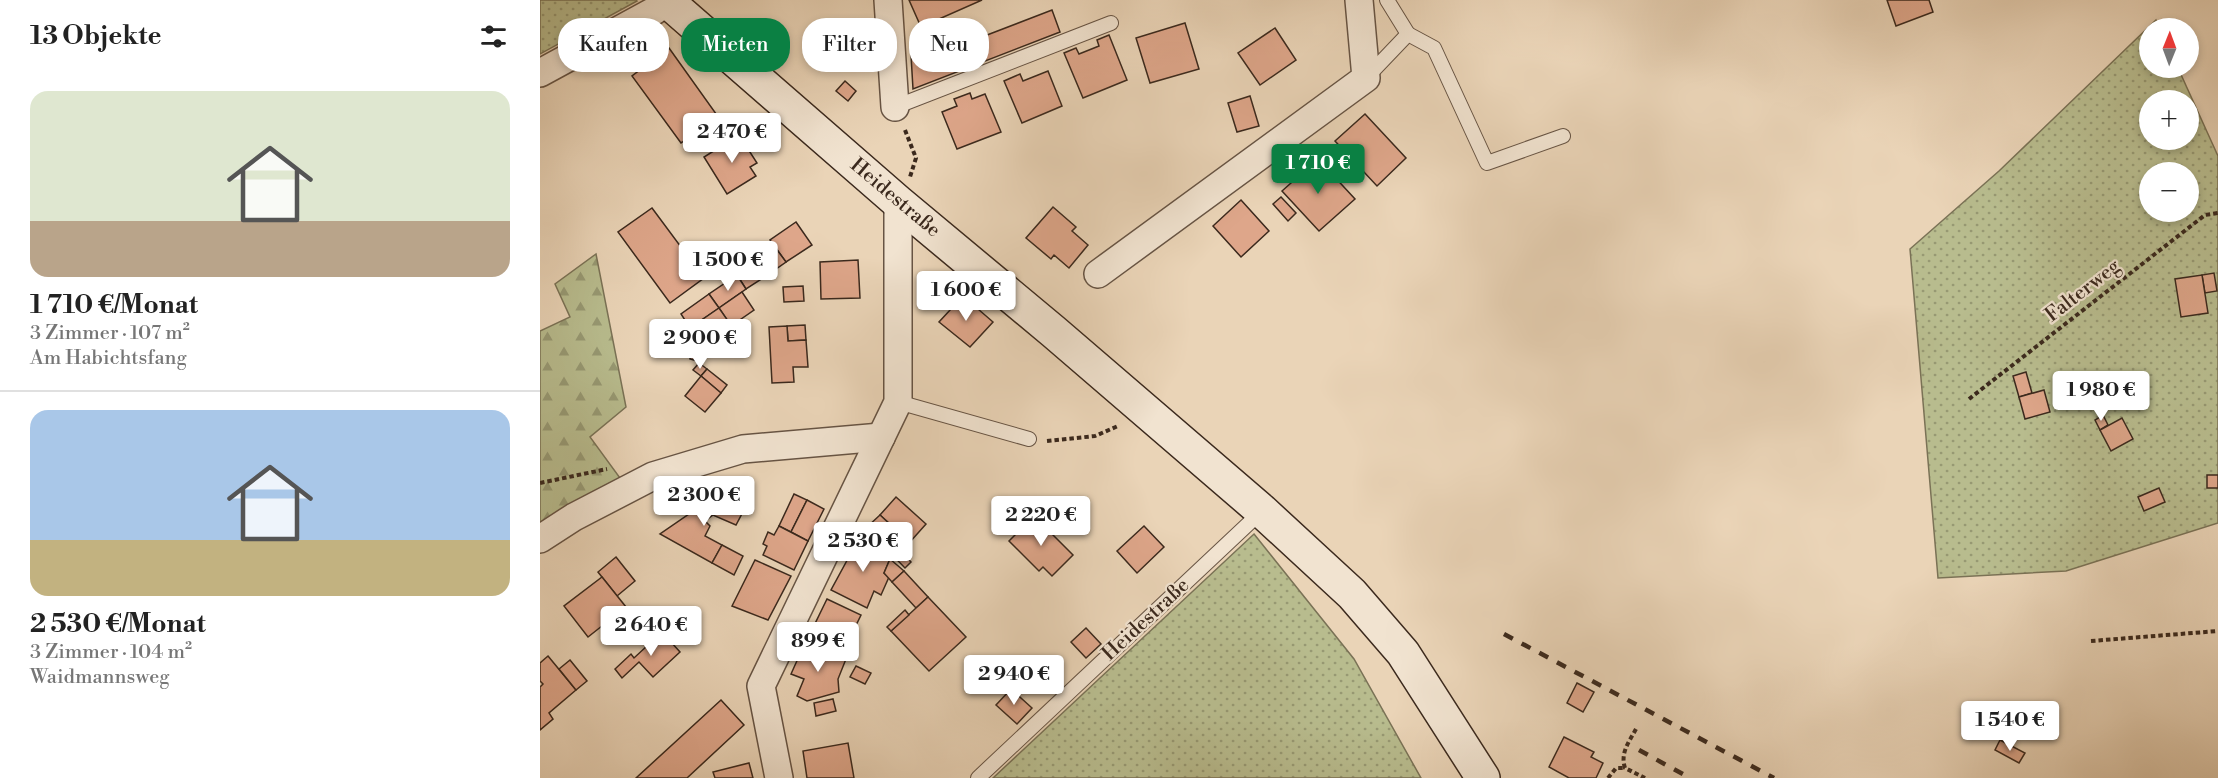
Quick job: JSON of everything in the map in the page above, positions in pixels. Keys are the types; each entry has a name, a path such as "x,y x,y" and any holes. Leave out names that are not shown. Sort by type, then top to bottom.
{"main road":[{"name":"Heidestraße","path":"667,0 898,202 1054,332 1262,511 1352,594 1403,653 1483,778"}],"street":[{"path":"540,73 654,11 667,0"},
{"path":"888,0 896,107"},
{"path":"1098,274 1366,78 1359,0"},
{"path":"779,778 761,686 898,402 898,202"},
{"path":"540,539 574,517 664,472 743,449 881,437"}],"lane":[{"path":"1387,0 1408,34 1434,48 1487,163 1563,136"},
{"path":"896,107 1111,23"},
{"path":"1366,78 1408,34"},
{"path":"898,402 1029,439"},
{"name":"Heidestraße","path":"978,778 1262,511"}],"path":[{"path":"896,107 916,158 898,202"},
{"name":"Falterweg","path":"1969,399 2205,215 2218,213"},
{"path":"1029,439 1045,441 1095,436 1146,413"},
{"path":"2091,641 2218,631"},
{"path":"1626,768 1623,754 1636,729"},
{"path":"1608,778 1616,768 1626,768 1645,778"}],"green space":[{"path":"540,0 637,1 606,18 558,18 558,44 540,54"},
{"path":"2139,36 2139,78 2183,78 2188,90 2139,90 2139,150 2199,150 2199,114 2218,156 2218,523 2066,571 1938,578 1910,249 1999,171"},
{"path":"596,254 626,407 590,437 620,478 540,529 540,331 570,317 555,284"},
{"path":"1254,534 1354,659 1421,778 993,778"}],"building":[{"path":"909,0 982,0 941,18 917,18"},
{"path":"1887,0 1929,0 1933,12 1896,26"},
{"path":"1052,10 1060,32 989,60 989,34"},
{"path":"1185,23 1199,69 1150,83 1136,38"},
{"path":"1275,28 1296,60 1260,85 1238,53"},
{"path":"1109,35 1127,80 1083,98 1064,53 1076,48 1079,54 1099,46 1097,40"},
{"path":"669,48 681,65 681,72 686,72 719,118 681,143 632,76 637,72 669,72"},
{"path":"1048,71 1062,106 1022,123 1004,81 1020,74 1023,81"},
{"path":"912,72 957,72 913,89"},
{"path":"845,81 856,91 848,101 836,91"},
{"path":"970,93 972,99 985,94 1001,132 957,149 942,112 957,106 954,99"},
{"path":"1250,96 1259,126 1237,132 1228,103"},
{"path":"1365,114 1406,158 1377,186 1335,141"},
{"path":"739,135 757,163 750,167 756,176 727,194 704,157"},
{"path":"1318,159 1355,199 1319,231 1282,191"},
{"path":"1281,197 1296,213 1288,221 1273,204"},
{"path":"1241,200 1269,231 1241,257 1213,226"},
{"path":"1053,207 1076,227 1072,231 1088,245 1069,268 1054,255 1051,259 1026,238"},
{"path":"652,208 704,278 670,303 618,232"},
{"path":"796,222 812,245 786,262 770,240"},
{"path":"772,243 786,262 766,276 752,257"},
{"path":"727,246 732,253 711,269 706,262"},
{"path":"858,260 860,298 821,299 820,262"},
{"path":"756,262 766,276 746,289 737,275"},
{"path":"2214,273 2217,291 2205,293 2202,275"},
{"path":"737,275 746,289 719,308 709,294"},
{"path":"2202,275 2208,313 2181,317 2175,279"},
{"path":"803,286 804,301 784,302 783,287"},
{"path":"742,292 754,310 731,326 719,308"},
{"path":"709,294 719,308 690,328 681,314"},
{"path":"963,296 993,322 970,347 939,322"},
{"path":"719,308 733,328 704,348 690,328"},
{"path":"805,325 806,340 788,341 787,326"},
{"path":"787,326 788,341 806,340 808,367 793,367 794,382 772,383 769,327"},
{"path":"690,328 704,348 701,362 690,359"},
{"path":"699,363 707,369 701,376 693,370"},
{"path":"707,369 727,385 721,393 701,376"},
{"path":"2026,372 2032,393 2019,397 2013,376"},
{"path":"701,376 721,393 705,412 685,396"},
{"path":"2044,390 2050,412 2025,419 2019,397"},
{"path":"2103,415 2108,425 2100,430 2095,420"},
{"path":"2122,418 2133,439 2111,451 2100,430"},
{"path":"2207,475 2218,475 2218,488 2207,488"},
{"path":"2159,488 2165,502 2144,511 2138,497"},
{"path":"718,494 745,508 736,525 713,515 705,521 710,526 705,536 722,545 712,563 660,534"},
{"path":"794,494 807,500 791,532 779,526"},
{"path":"896,497 926,524 910,542 880,515"},
{"path":"807,500 824,509 808,541 791,532"},
{"path":"880,515 894,528 886,536 911,562 905,568 866,528"},
{"path":"1034,516 1073,555 1052,576 1043,567 1039,571 1009,541"},
{"path":"779,526 808,541 794,570 763,555 767,546 763,544 768,532 774,535"},
{"path":"1144,526 1164,547 1137,573 1117,551"},
{"path":"863,531 890,559 884,573 889,577 881,595 874,591 867,608 831,590"},
{"path":"722,545 743,556 734,575 712,563"},
{"path":"616,557 635,581 617,596 598,572"},
{"path":"890,559 904,571 892,582 884,573"},
{"path":"755,560 791,576 768,620 732,606"},
{"path":"904,571 928,597 916,608 892,582"},
{"path":"602,577 626,607 588,637 564,606"},
{"path":"928,597 966,637 929,671 891,631"},
{"path":"827,599 861,615 843,652 809,636"},
{"path":"905,610 909,615 891,631 887,627"},
{"path":"1086,628 1101,644 1086,658 1071,642"},
{"path":"662,632 680,652 653,677 639,662 622,678 615,669 631,654 634,658"},
{"path":"805,643 846,659 838,679 839,692 807,701 797,696 804,679 791,674"},
{"path":"548,656 576,690 549,713 553,719 540,730 540,687 543,684 540,681 540,663"},
{"path":"570,660 587,681 576,690 559,669"},
{"path":"856,666 871,673 865,684 850,677"},
{"path":"1577,683 1594,692 1583,712 1567,703"},
{"path":"1011,689 1032,708 1017,724 996,705"},
{"path":"833,699 836,711 816,716 814,703"},
{"path":"721,700 744,725 687,778 636,778"},
{"path":"1564,737 1594,752 1591,757 1603,763 1596,778 1569,778 1549,767"},
{"path":"2000,740 2025,753 2019,763 1995,750"},
{"path":"848,743 854,778 807,778 803,751"},
{"path":"749,763 753,778 715,778 713,772"}],"railway":[{"path":"1504,634 1774,778"},
{"path":"1639,750 1690,778"}]}
